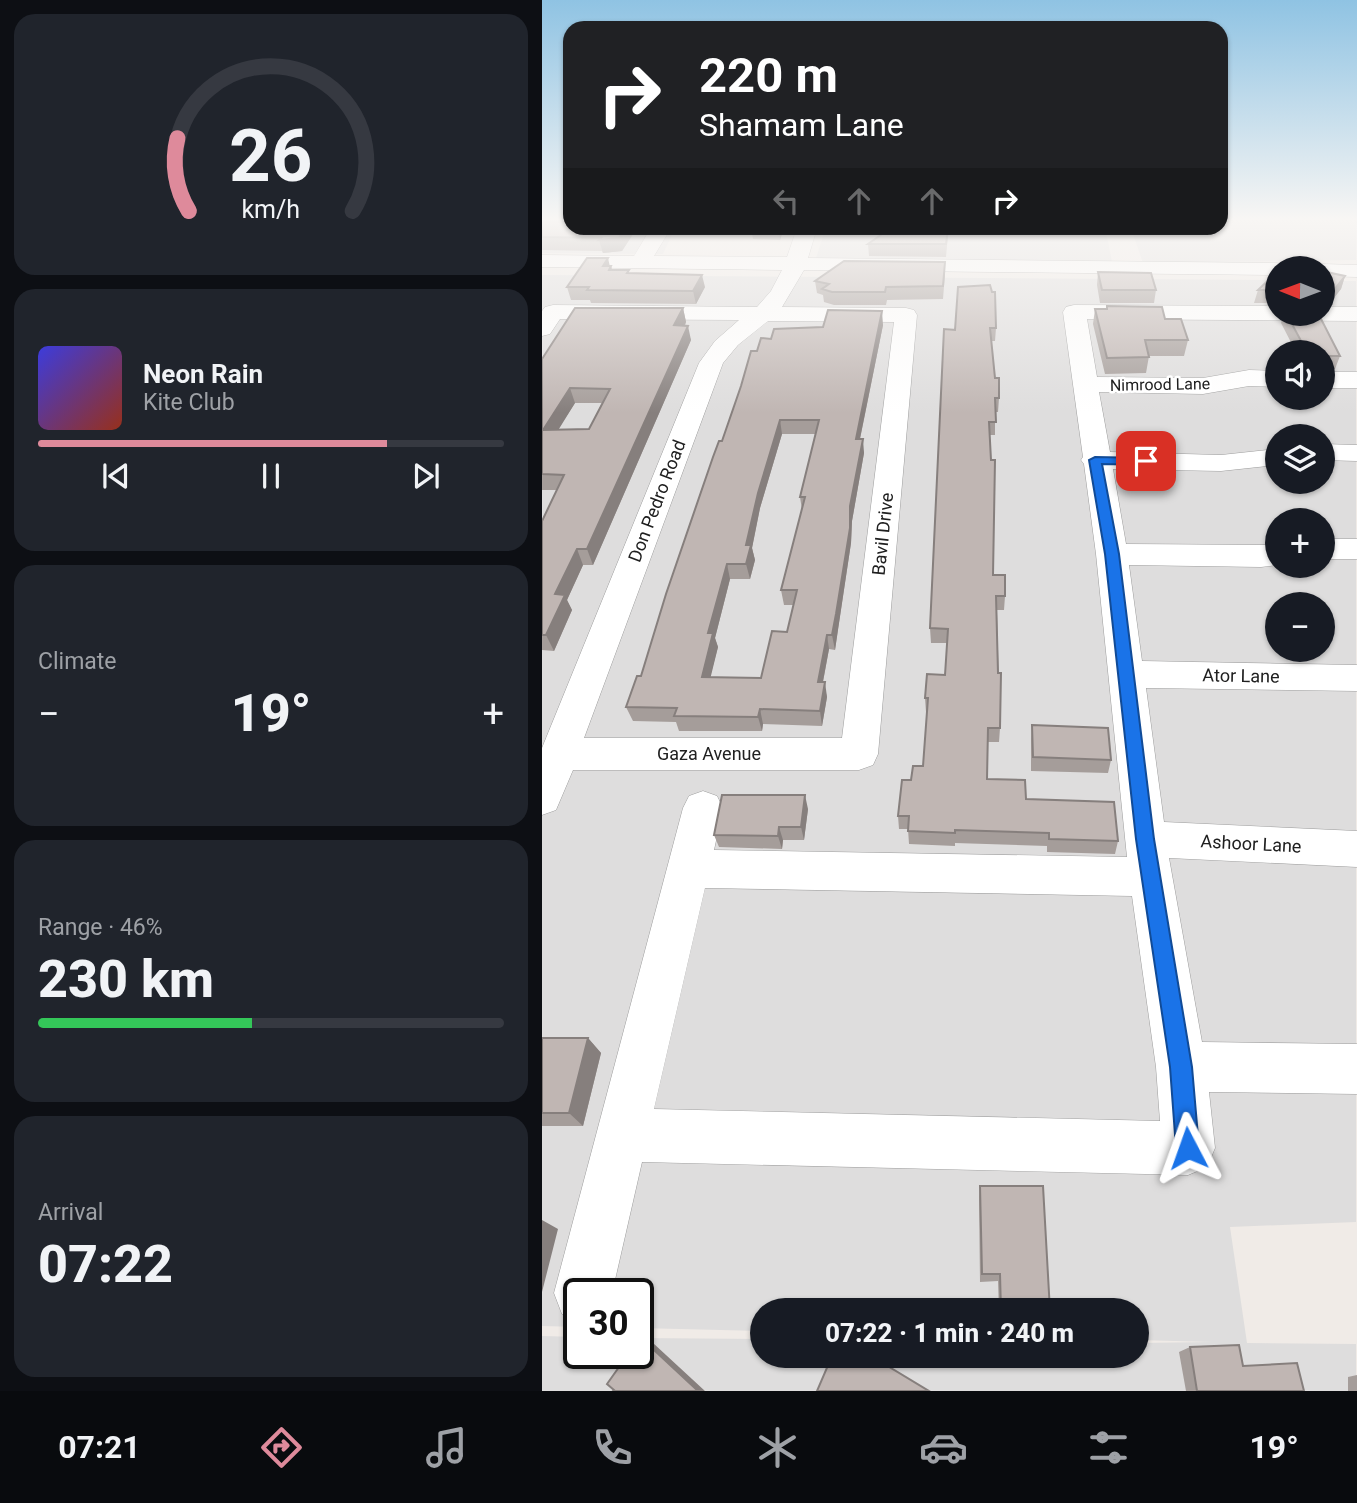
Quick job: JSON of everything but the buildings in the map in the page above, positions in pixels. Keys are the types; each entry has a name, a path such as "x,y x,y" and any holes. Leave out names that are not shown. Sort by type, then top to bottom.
{"street":[{"name":"Don Pedro Road","path":"542,798 711,363 732,335 778,299 786,283"},
{"path":"1182,283 1201,312"},
{"path":"1199,283 1201,312"},
{"path":"623,1135 1188,1148 1181,1067 1148,858 1112,554 1095,460 1075,312 1265,313"},
{"path":"548,320 761,314"},
{"name":"Bavil Drive","path":"761,314 907,315 859,754"},
{"path":"1335,314 1356,314"},
{"name":"Nimrood Lane","path":"1084,384 1203,386 1249,378 1265,379"},
{"path":"1335,380 1356,380"},
{"path":"1335,452 1356,453"},
{"path":"1095,460 1221,463 1265,458"},
{"path":"1335,549 1356,549"},
{"path":"1112,554 1265,555"},
{"name":"Ator Lane","path":"1125,674 1356,678"},
{"name":"Gaza Avenue","path":"559,754 859,754"},
{"path":"587,1278 703,808"},
{"name":"Ashoor Lane","path":"688,869 1148,858 1356,849"},
{"path":"1181,1067 1356,1069"}],"shaded area":[{"path":"542,283 1265,283 1265,326 1335,326 1335,283 1356,283 1356,1222 1230,1227 1247,1343 1356,1344 1356,1391 542,1391 542,1336 563,1337 563,1369 654,1369 654,1338 750,1339 750,1368 1149,1368 1149,1343 1212,1342 1149,1340 1149,1298 750,1298 750,1331 654,1328 654,1278 563,1278 563,1327 542,1326"}],"route":[{"path":"1146,461 1095,460 1112,554 1145,839 1181,1067 1188,1148"}]}
